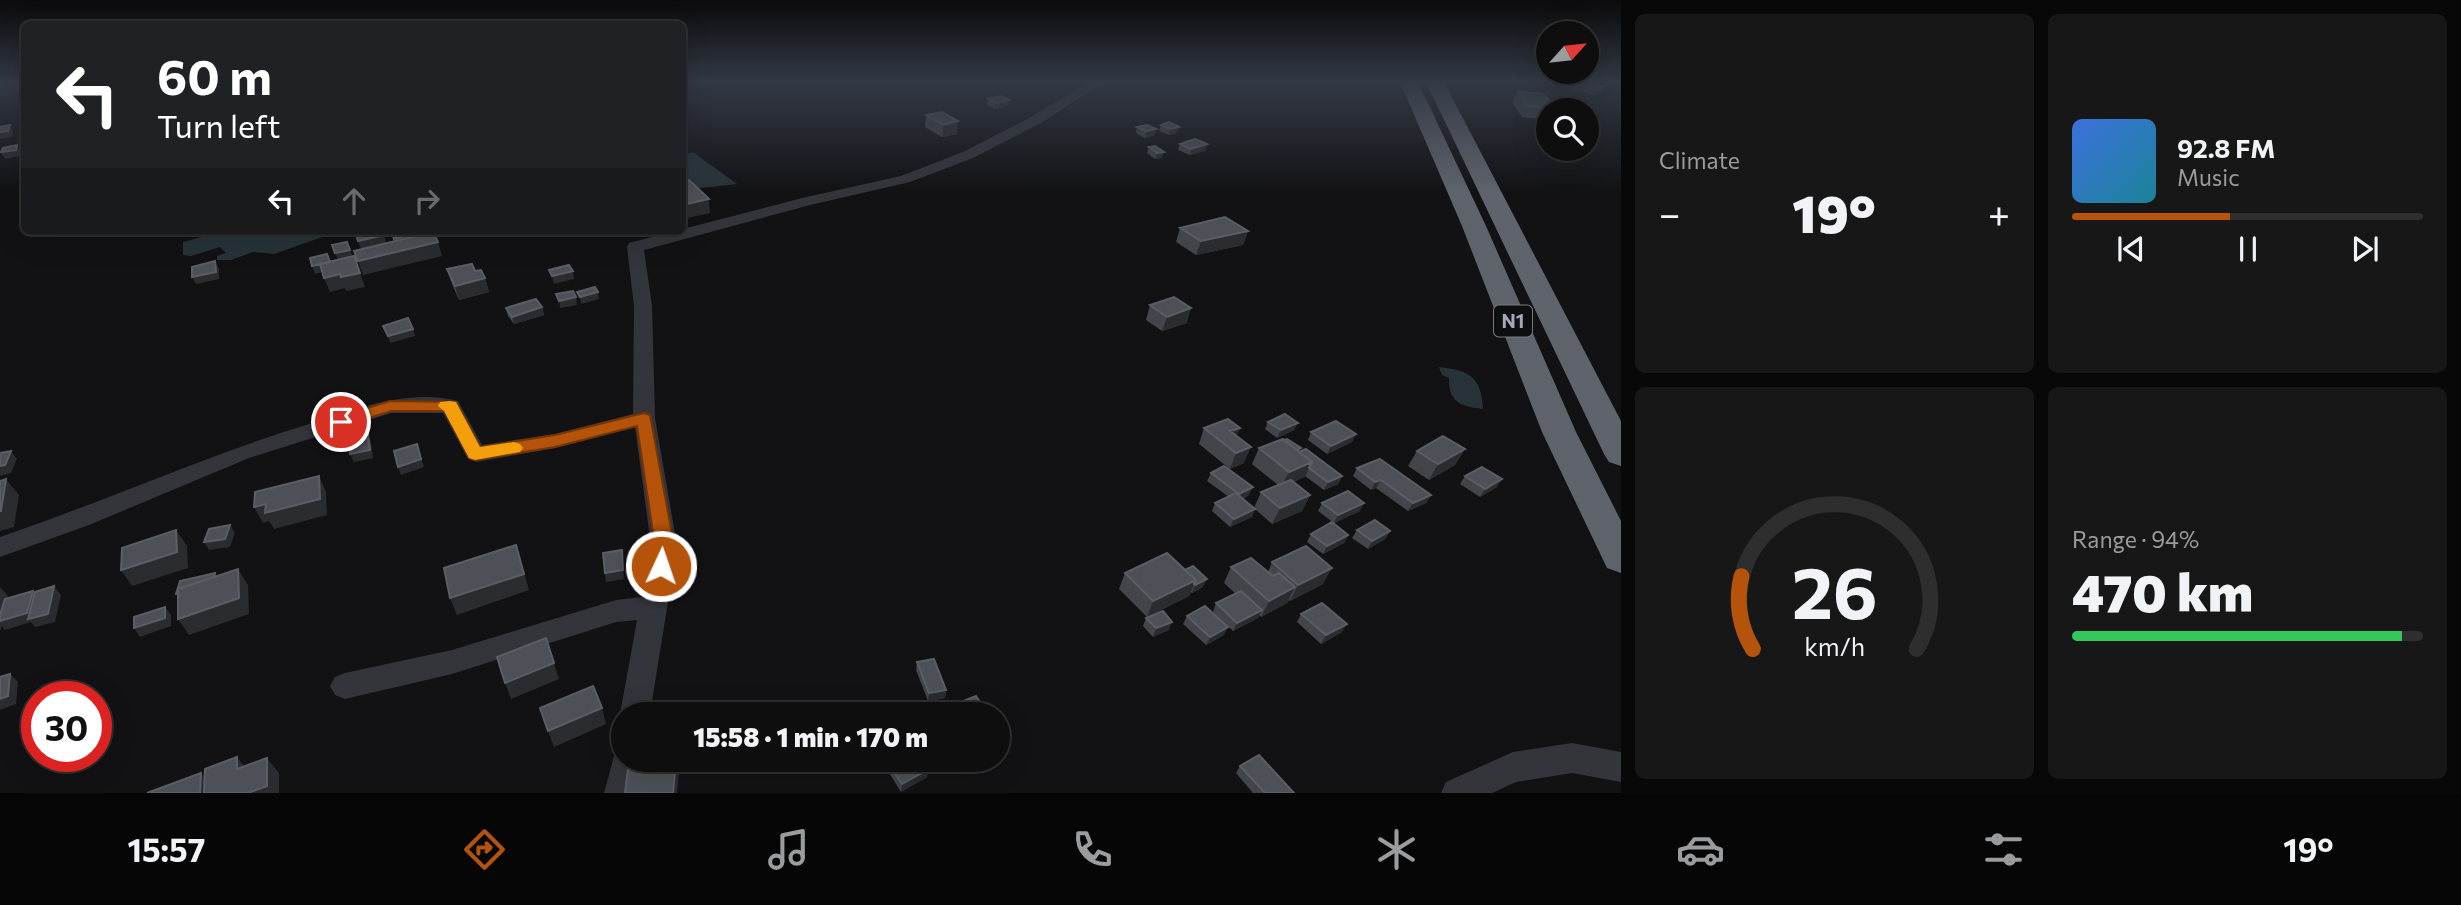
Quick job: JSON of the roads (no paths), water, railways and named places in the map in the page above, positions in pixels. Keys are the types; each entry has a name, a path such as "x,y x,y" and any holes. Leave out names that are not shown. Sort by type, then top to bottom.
{"highway":[{"name":"N1","path":"1426,119 1474,226 1559,432 1621,558"},
{"name":"N1","path":"1454,119 1621,454"}],"street":[{"path":"686,233 807,201 905,179 968,155 1038,119"},
{"path":"637,702 664,545 644,418 643,306 635,247 680,235"},
{"path":"0,547 80,519 242,453 390,406 450,406 475,454 555,441 644,418"},
{"path":"345,686 452,662 616,611 653,607"},
{"path":"1457,793 1513,767 1572,758 1621,767"},
{"path":"620,793 624,772"}]}
